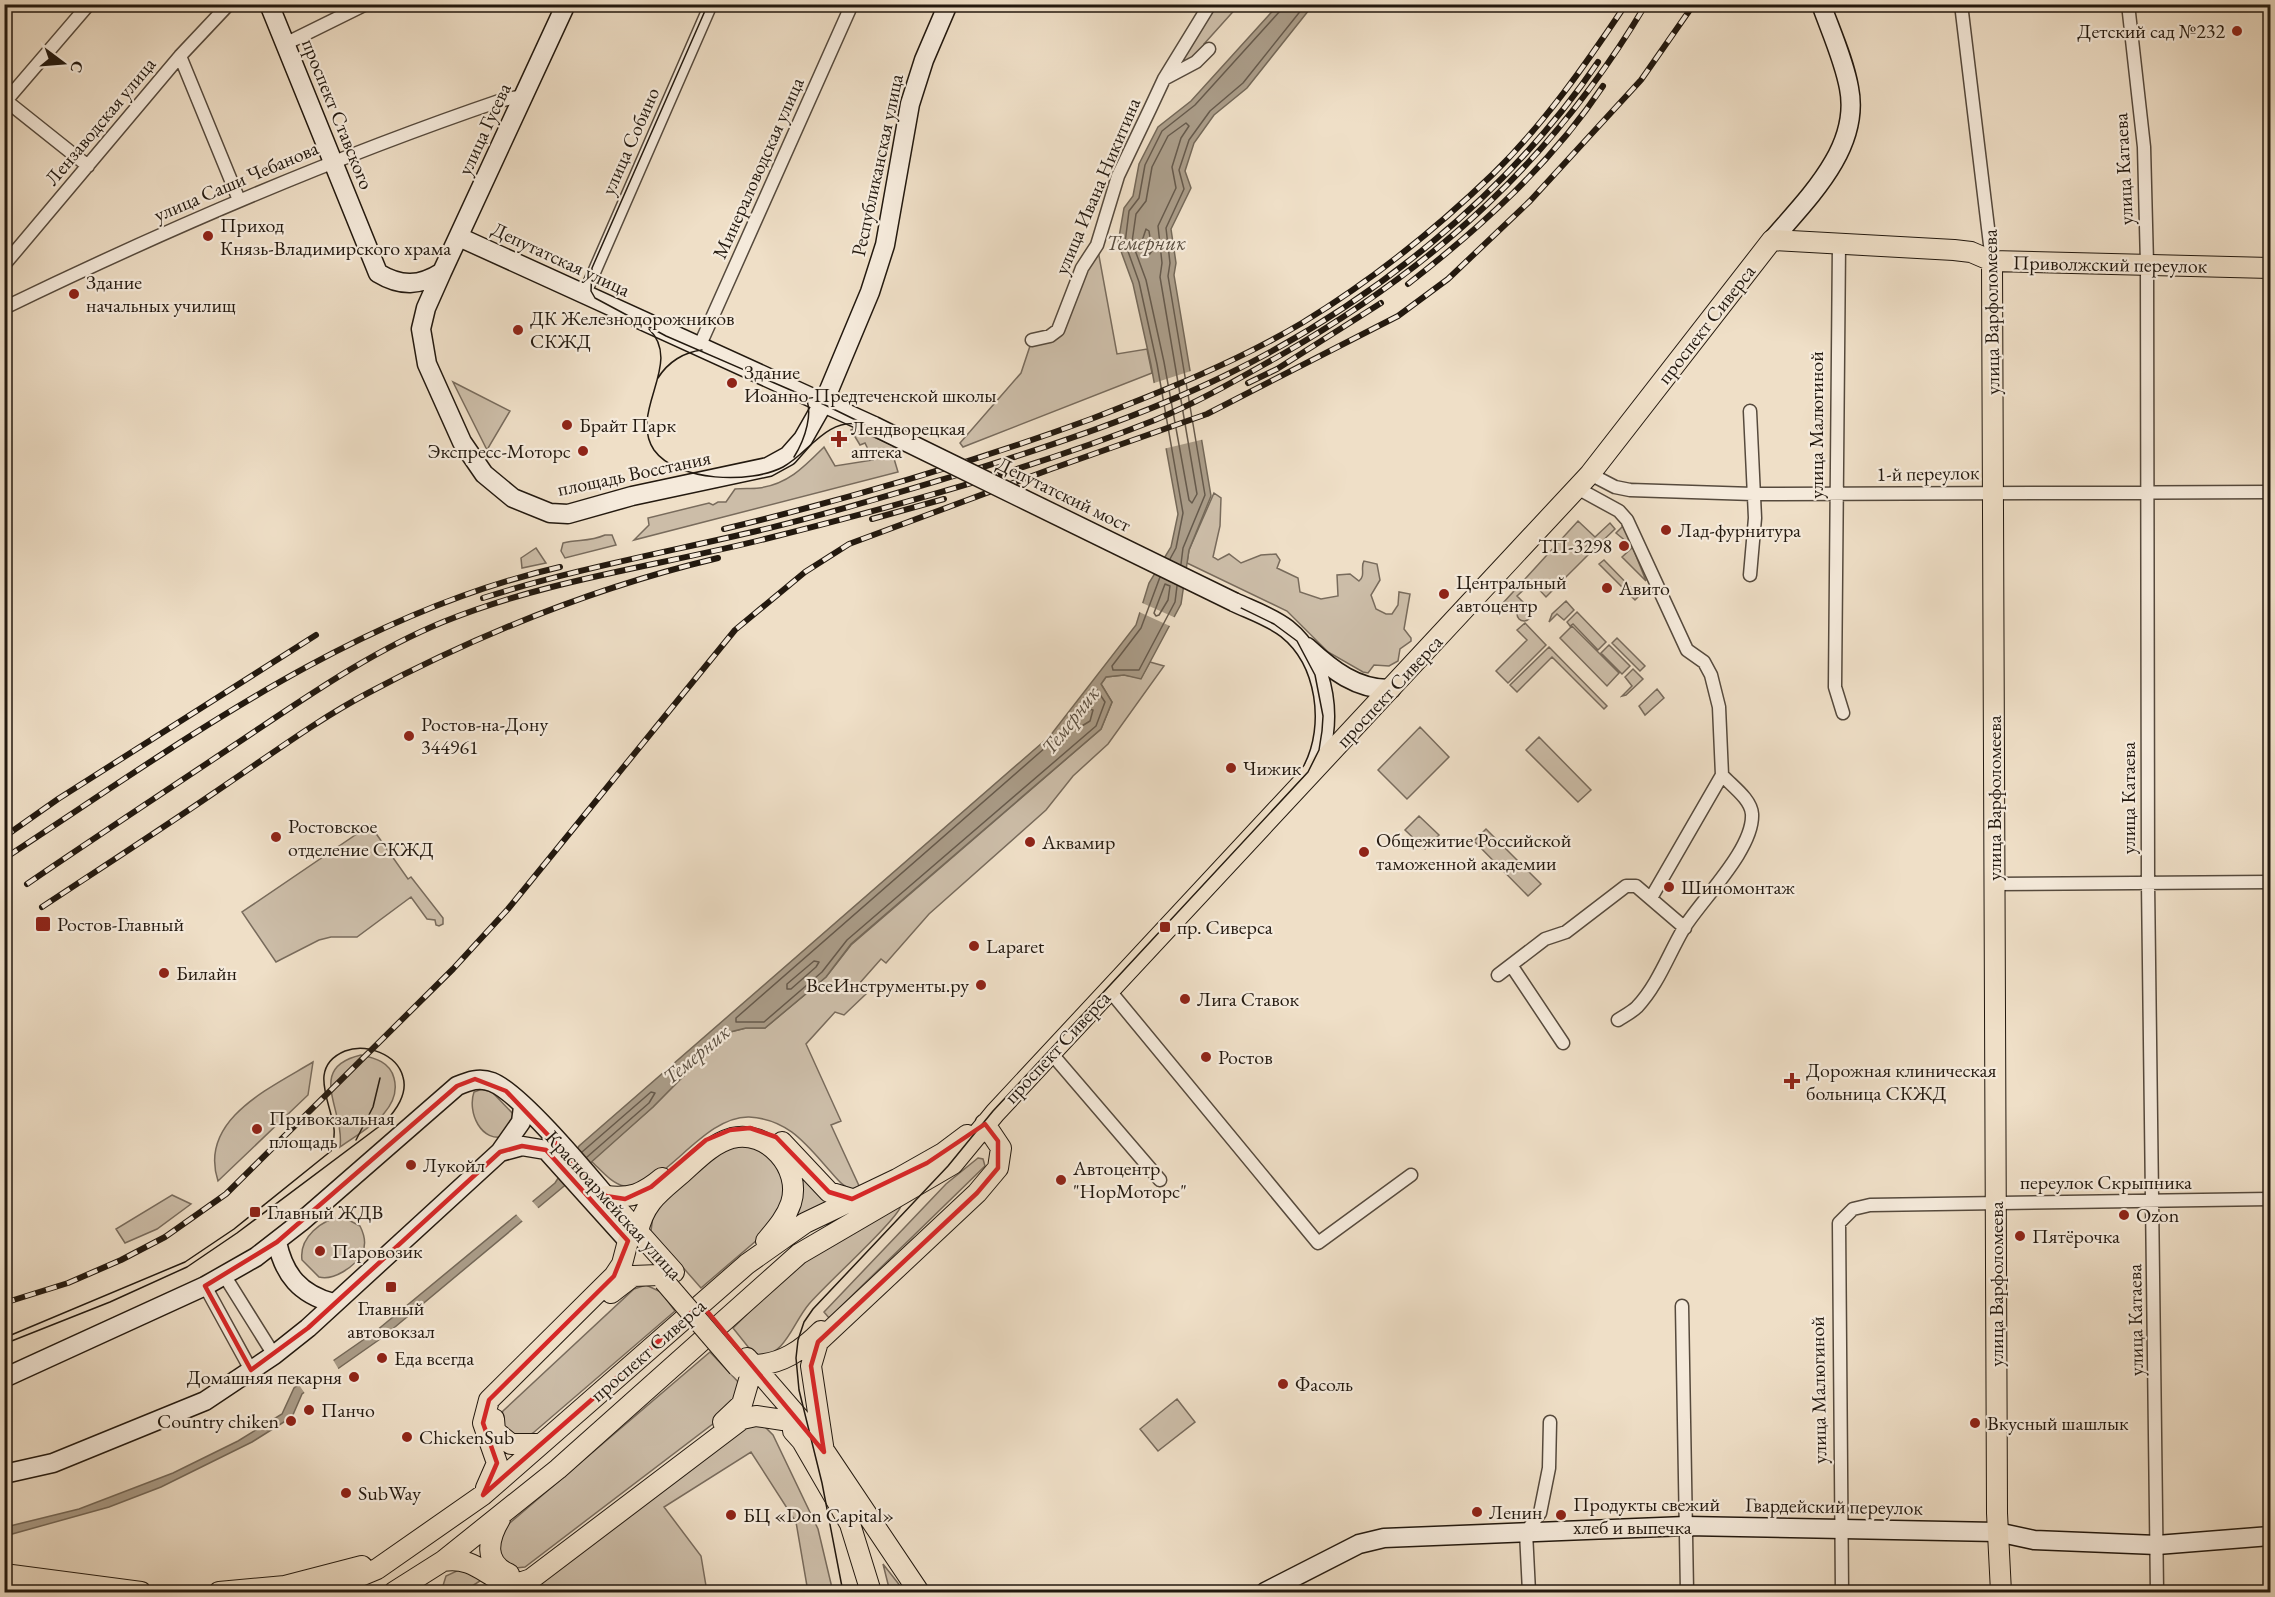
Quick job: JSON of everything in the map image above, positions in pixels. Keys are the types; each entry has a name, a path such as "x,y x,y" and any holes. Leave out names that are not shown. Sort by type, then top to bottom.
{"main road":[{"name":"Приволжский переулок","path":"1772,240 1954,250 1971,252 1992,261 2271,268"},
{"name":"проспект Сиверса","path":"394,1593 443,1561 558,1469 799,1254 943,1172 953,1164 985,1124 1584,481 1772,240"},
{"name":"улица Варфоломеева","path":"1992,261 1997,1532 2001,1549 2001,1593"},
{"name":"проспект Сиверса","path":"322,1593 377,1569 483,1495 747,1264 805,1223 927,1163 985,1124"},
{"path":"825,1452 811,1366 818,1342 934,1234 998,1168 1002,1155 998,1141 985,1124"},
{"path":"598,1194 625,1199 637,1196 706,1140 720,1133 743,1128 776,1137 830,1192 852,1200"},
{"path":"483,1495 495,1473 497,1463 483,1423 489,1400 614,1276 622,1264 644,1210 658,1194 714,1146 742,1137 760,1140 784,1159 790,1170 791,1201 782,1222 747,1264"},
{"path":"504,1513 489,1542 490,1554 494,1564 507,1574 524,1574 734,1413 742,1404 747,1367 779,1361 803,1347 973,1190 987,1180"},
{"name":"Красноармейская улица","path":"598,1194 666,1276 825,1452 919,1593"},
{"path":"541,1444 511,1444 498,1435 494,1423 498,1404 621,1283 642,1274 666,1276"},
{"name":"Красноармейская улица","path":"747,1367 783,1420 802,1441 850,1524 871,1593"},
{"path":"443,1561 454,1559 473,1563 507,1584 519,1584 531,1579 742,1419 756,1416 783,1420"},
{"path":"219,1593 285,1586 365,1565 414,1543"},
{"path":"4,1574 141,1593"},
{"path":"4,1592 12,1593"}],"street":[{"path":"88,166 5,101 89,4"},
{"name":"Лензаводская улица","path":"4,265 180,56 229,4"},
{"name":"проспект Ставского","path":"269,4 378,273 388,279 406,284 428,281 442,272"},
{"path":"285,44 366,4"},
{"name":"улица Гусева","path":"427,364 421,329 426,308 566,4"},
{"name":"улица Собино","path":"585,293 711,4"},
{"name":"Минераловодская улица","path":"699,347 852,4"},
{"name":"Республиканская улица","path":"824,402 880,262 890,222 900,149 910,104 924,60 948,4"},
{"name":"улица Ивана Никитина","path":"1032,340 1050,336 1058,330 1082,268 1097,246 1118,176 1164,79 1210,4"},
{"path":"1772,240 1819,186 1845,138 1850,114 1850,90 1821,4"},
{"name":"улица Варфоломеева","path":"1961,4 1992,261"},
{"name":"улица Катаева","path":"2128,4 2144,147 2147,264 2148,883 2154,1201 2157,1593"},
{"path":"1164,79 1196,62 1209,49"},
{"path":"180,56 239,200"},
{"name":"улица Саши Чебанова","path":"4,308 332,160 502,100 524,96"},
{"name":"Депутатская улица","path":"459,237 874,426"},
{"name":"улица Малюгиной","path":"1839,244 1835,687 1843,713"},
{"name":"площадь Восстания","path":"427,364 462,442 484,474 513,498 559,514 768,467 780,462 794,450 824,402"},
{"path":"1750,411 1754,450 1755,518 1750,575"},
{"name":"Депутатский мост","path":"874,426 1276,622 1299,640"},
{"path":"1584,481 1624,516 1687,650 1707,665 1719,707 1722,775 1651,898"},
{"name":"1-й переулок","path":"1584,481 1630,490 1754,494 2271,492"},
{"path":"1299,640 1344,677 1362,686 1391,689"},
{"path":"1299,640 1318,674 1325,716 1322,751 1310,774"},
{"path":"1325,716 1340,725 1356,726"},
{"path":"1618,1020 1637,1008 1684,928 1737,855 1750,829 1752,816 1750,804 1722,775"},
{"path":"1994,884 2271,882"},
{"path":"1498,975 1545,939 1566,932 1626,886 1636,886 1684,928"},
{"path":"1511,965 1563,1043"},
{"path":"1110,992 1318,1243 1412,1175"},
{"path":"1051,1053 1160,1180"},
{"path":"4,1378 205,1286 277,1242 457,1086 474,1079 492,1082 523,1107 521,1122 500,1152 274,1355 205,1401 53,1463 4,1474"},
{"name":"Красноармейская улица","path":"523,1107 559,1153 598,1194"},
{"path":"500,1152 531,1145 559,1153"},
{"name":"переулок Скрыпника","path":"1870,1205 2271,1199"},
{"name":"улица Малюгиной","path":"1842,1593 1839,1223 1853,1209 1870,1205"},
{"path":"277,1242 281,1260 301,1290 315,1298 333,1303"},
{"path":"224,1275 274,1355"},
{"path":"205,1286 251,1370"},
{"path":"1682,1306 1687,1593"},
{"path":"1529,1593 1526,1532 1540,1513 1549,1468 1550,1422"},
{"name":"Гвардейский переулок","path":"1265,1593 1359,1544 1382,1538 1686,1526 1997,1532 2034,1540 2157,1545 2271,1536"}],"highlighted area":[{"path":"475,1079 506,1091 606,1196 625,1199 651,1187 706,1140 730,1130 750,1128 776,1137 829,1192 852,1199 927,1163 985,1124 998,1141 998,1168 977,1193 818,1342 811,1366 824,1452 701,1304 483,1495 497,1463 483,1423 489,1400 614,1276 628,1241 546,1150 522,1146 500,1152 308,1328 251,1370 205,1286 277,1242 457,1086"}],"shaded area":[{"path":"1210,5 1239,5 1204,44 1209,49 1164,79"},
{"path":"1097,245 1117,354 1147,349 1152,373 963,447 960,443 1021,373 1032,340 1050,336"},
{"path":"453,382 510,411 487,450"},
{"path":"865,427 871,432 870,435 894,446 892,452 898,472 634,540 649,525 648,518 709,503 713,505 726,502 735,489 759,488 779,483 802,468 824,447 835,466 873,460 865,443 860,445 851,430 855,428 859,432"},
{"path":"1214,493 1221,498 1220,526 1213,557 1218,560 1229,554 1241,563 1261,555 1276,554 1280,560 1277,568 1298,578 1300,592 1321,599 1338,596 1337,575 1350,574 1359,581 1362,577 1364,561 1377,564 1380,580 1371,595 1376,609 1392,614 1398,605 1399,592 1410,594 1404,629 1411,641 1400,649 1398,661 1389,666 1374,665 1368,673 1363,672 1328,652 1287,611 1187,563 1189,550"},
{"path":"1578,521 1595,537 1610,523 1615,529 1592,551 1587,546 1590,541 1586,546 1591,552 1546,597 1532,582 1517,596 1523,602 1512,612 1503,603"},
{"path":"1624,525 1632,547 1616,533"},
{"path":"612,535 616,545 565,558 561,551 563,543 594,539"},
{"path":"1633,547 1646,581 1622,557"},
{"path":"536,548 546,563 522,568 521,558"},
{"path":"1604,560 1639,596 1635,600 1599,564"},
{"path":"1566,601 1574,610 1564,620 1557,614 1549,622 1552,614"},
{"path":"1524,607 1529,609 1531,614 1529,619 1524,621 1519,619 1517,614 1519,609"},
{"path":"1577,612 1606,642 1598,650 1573,624 1570,626 1567,622"},
{"path":"1525,623 1546,645 1508,683 1496,671 1527,640 1517,630"},
{"path":"1572,626 1619,673 1607,686 1560,638"},
{"path":"1617,638 1645,666 1640,671 1612,643"},
{"path":"1609,645 1630,666 1622,674 1601,653"},
{"path":"1549,647 1607,706 1604,709 1552,657 1517,692 1510,685"},
{"path":"1150,662 1164,666 1108,744 1073,776 1046,810 929,914 886,963 881,959 858,985 866,994 844,1015 835,1012 806,1044 841,1121 831,1125 860,1188 854,1191 843,1185 804,1143 785,1128 775,1122 749,1117 731,1120 715,1128 668,1167 638,1185 620,1185 591,1161 653,1107 726,1033 746,1028 765,1028 826,977 851,945 1101,729 1112,702 1101,684 1106,677 1124,675 1141,678"},
{"path":"1633,669 1643,679 1622,696 1632,686 1625,677"},
{"path":"1657,689 1664,698 1645,715 1639,706"},
{"path":"1420,727 1449,757 1407,799 1378,770"},
{"path":"1539,737 1591,790 1578,802 1526,750"},
{"path":"1419,816 1439,835 1425,849 1405,830"},
{"path":"370,825 408,879 411,877 443,918 443,924 439,926 436,925 435,920 427,919 411,897 357,937 331,937 319,940 276,962 242,912"},
{"path":"1486,829 1541,884 1528,896 1474,841"},
{"path":"361,1055 377,1059 389,1068 394,1078 395,1090 387,1110 379,1119 340,1147 340,1133 331,1092 331,1080 335,1070 344,1061"},
{"path":"313,1062 308,1095 218,1181 215,1159 218,1140 228,1123 259,1095"},
{"path":"482,1089 492,1092 515,1116 506,1136 489,1135 483,1131 474,1117 472,1100 474,1092"},
{"path":"752,1144 781,1165 785,1198 764,1234 701,1288 651,1231 654,1209 718,1151 732,1145"},
{"path":"978,1158 983,1159 985,1166 829,1318 824,1312 946,1184"},
{"path":"802,1176 828,1202 792,1223 799,1206"},
{"path":"172,1195 191,1204 157,1229 125,1243 116,1229"},
{"path":"901,1206 887,1225 809,1304 782,1344 775,1351 757,1358 733,1328 805,1257"},
{"path":"343,1217 360,1226 363,1232 364,1250 359,1258 343,1272 331,1277 319,1277 302,1260 304,1244 313,1231 327,1221"},
{"path":"646,1285 661,1292 675,1311 533,1433 522,1439 509,1435 500,1419 503,1411 634,1289"},
{"path":"710,1352 741,1385 735,1407 525,1567 505,1569 494,1544 497,1534"},
{"path":"1177,1399 1195,1422 1158,1451 1140,1429"},
{"path":"749,1424 765,1427 773,1435 818,1529 833,1592 808,1592 796,1522 751,1452 664,1507 701,1556 707,1592 522,1592 536,1585"},
{"path":"883,1564 905,1592 890,1592"},
{"path":"463,1568 483,1579 463,1592 441,1592 446,1576"}],"water":[{"name":"Темерник","path":"1278,5 1313,5 1247,88 1214,115 1194,143 1185,171 1191,188 1171,229 1176,263 1174,275 1211,496 1189,550 1181,604 1141,679 1124,675 1106,677 1101,684 1112,702 1101,729 851,944 826,977 765,1028 746,1028 726,1033 653,1107 569,1182 383,1337 302,1394 292,1417 252,1442 161,1487 109,1507 5,1536 4,1530 10,1526 79,1509 173,1473 238,1441 282,1414 294,1388 376,1331 555,1183 579,1146 1050,736 1136,625 1149,583 1171,547 1178,514 1151,365 1133,284 1118,243 1124,208 1133,196 1139,164 1158,127 1191,101"}],"pier":[{"path":"1194,370 1205,439 1163,449 1151,384"},
{"path":"1140,602 1176,618 1172,627 1137,611"},
{"path":"531,1200 540,1210 524,1223 515,1213"},
{"path":"332,1358 339,1370 306,1395 297,1382"}],"tram line":[{"path":"708,4 592,268 591,291 595,298 666,336 823,404 1274,624 1297,641 1315,675 1323,716 1319,750 1308,772 993,1111 948,1166 813,1309 804,1322 798,1340 796,1358 799,1390 822,1483 843,1592"},
{"path":"649,329 658,343 661,357 647,420 648,435 654,450 665,461 679,469 715,477 753,476 783,467 818,438 836,427 859,424"},
{"path":"658,378 677,359 702,350"},
{"path":"794,457 805,434 809,417 807,400 803,393"},
{"path":"4,1338 185,1262 234,1229 331,1151 334,1129 324,1086 324,1076 333,1058 345,1051 362,1048 380,1052 400,1069 404,1090 397,1107 385,1122 237,1233 187,1267 110,1302 4,1344"},
{"path":"356,1140 373,1107 380,1078"}],"railway":[{"path":"724,529 909,479 1000,451 1091,419 1198,376 1302,323 1353,290 1402,254 1493,174 1530,135 1564,93 1626,4"},
{"path":"27,884 338,677 390,647 443,622 482,607 562,584 725,549 962,486 1060,455 1155,420 1235,381 1337,321 1390,284 1440,246 1487,204 1531,160 1572,112 1610,60 1646,4"},
{"path":"4,1303 68,1283 121,1260 165,1237 226,1194 453,969 508,909 735,630 805,572 849,544 1207,414 1398,316 1448,279 1530,201 1641,80 1694,4"},
{"path":"483,598 586,570 812,517 964,473 1130,417 1226,375 1280,347 1332,315 1383,280 1432,242 1479,201 1522,157 1562,111 1598,62"},
{"path":"1408,284 1488,217 1538,168 1583,115 1603,86"},
{"path":"1248,383 1277,369 1381,303"},
{"path":"872,519 944,499"},
{"path":"42,907 314,725 410,671 539,614 627,583 718,558"},
{"path":"8,856 205,727 272,686 341,649 411,616 484,588 560,567"},
{"path":"4,837 58,799 316,635"}],"place":[{"name":"Детский сад №232","path":"2237,31"},
{"name":"Приход Князь-Владимирского храма","path":"208,236"},
{"name":"Здание начальных училищ","path":"74,294"},
{"name":"ДК Железнодорожников СКЖД","path":"518,330"},
{"name":"Здание Иоанно-Предтеченской школы","path":"732,383"},
{"name":"Брайт Парк","path":"567,425"},
{"name":"Лендворецкая аптека","path":"839,439"},
{"name":"Экспресс-Моторс","path":"583,451"},
{"name":"Лад-фурнитура","path":"1666,530"},
{"name":"ТП-3298","path":"1624,546"},
{"name":"Авито","path":"1607,588"},
{"name":"Центральный автоцентр","path":"1444,594"},
{"name":"Ростов-на-Дону 344961","path":"409,736"},
{"name":"Чижик","path":"1231,768"},
{"name":"Ростовское отделение СКЖД","path":"276,837"},
{"name":"Аквамир","path":"1030,842"},
{"name":"Общежитие Российской таможенной академии","path":"1364,852"},
{"name":"Шиномонтаж","path":"1669,887"},
{"name":"Ростов-Главный","path":"43,924"},
{"name":"пр. Сиверса","path":"1165,927"},
{"name":"Laparet","path":"974,946"},
{"name":"Билайн","path":"164,973"},
{"name":"ВсеИнструменты.ру","path":"981,985"},
{"name":"Лига Ставок","path":"1185,999"},
{"name":"Ростов","path":"1206,1057"},
{"name":"Дорожная клиническая больница СКЖД","path":"1792,1081"},
{"name":"Привокзальная площадь","path":"257,1129"},
{"name":"Лукойл","path":"411,1165"},
{"name":"Автоцентр \"НорМоторс\"","path":"1061,1180"},
{"name":"Главный ЖДВ","path":"255,1212"},
{"name":"Ozon","path":"2124,1215"},
{"name":"Пятёрочка","path":"2020,1236"},
{"name":"Паровозик","path":"320,1251"},
{"name":"Главный автовокзал","path":"391,1287"},
{"name":"Еда всегда","path":"382,1358"},
{"name":"Домашняя пекарня","path":"354,1377"},
{"name":"Фасоль","path":"1283,1384"},
{"name":"Панчо","path":"309,1410"},
{"name":"Country chiken","path":"291,1421"},
{"name":"Вкусный шашлык","path":"1975,1423"},
{"name":"ChickenSub","path":"407,1437"},
{"name":"SubWay","path":"346,1493"},
{"name":"Ленин","path":"1477,1512"},
{"name":"БЦ «Don Capital»","path":"731,1515"},
{"name":"Продукты свежий хлеб и выпечка","path":"1561,1515"}]}
